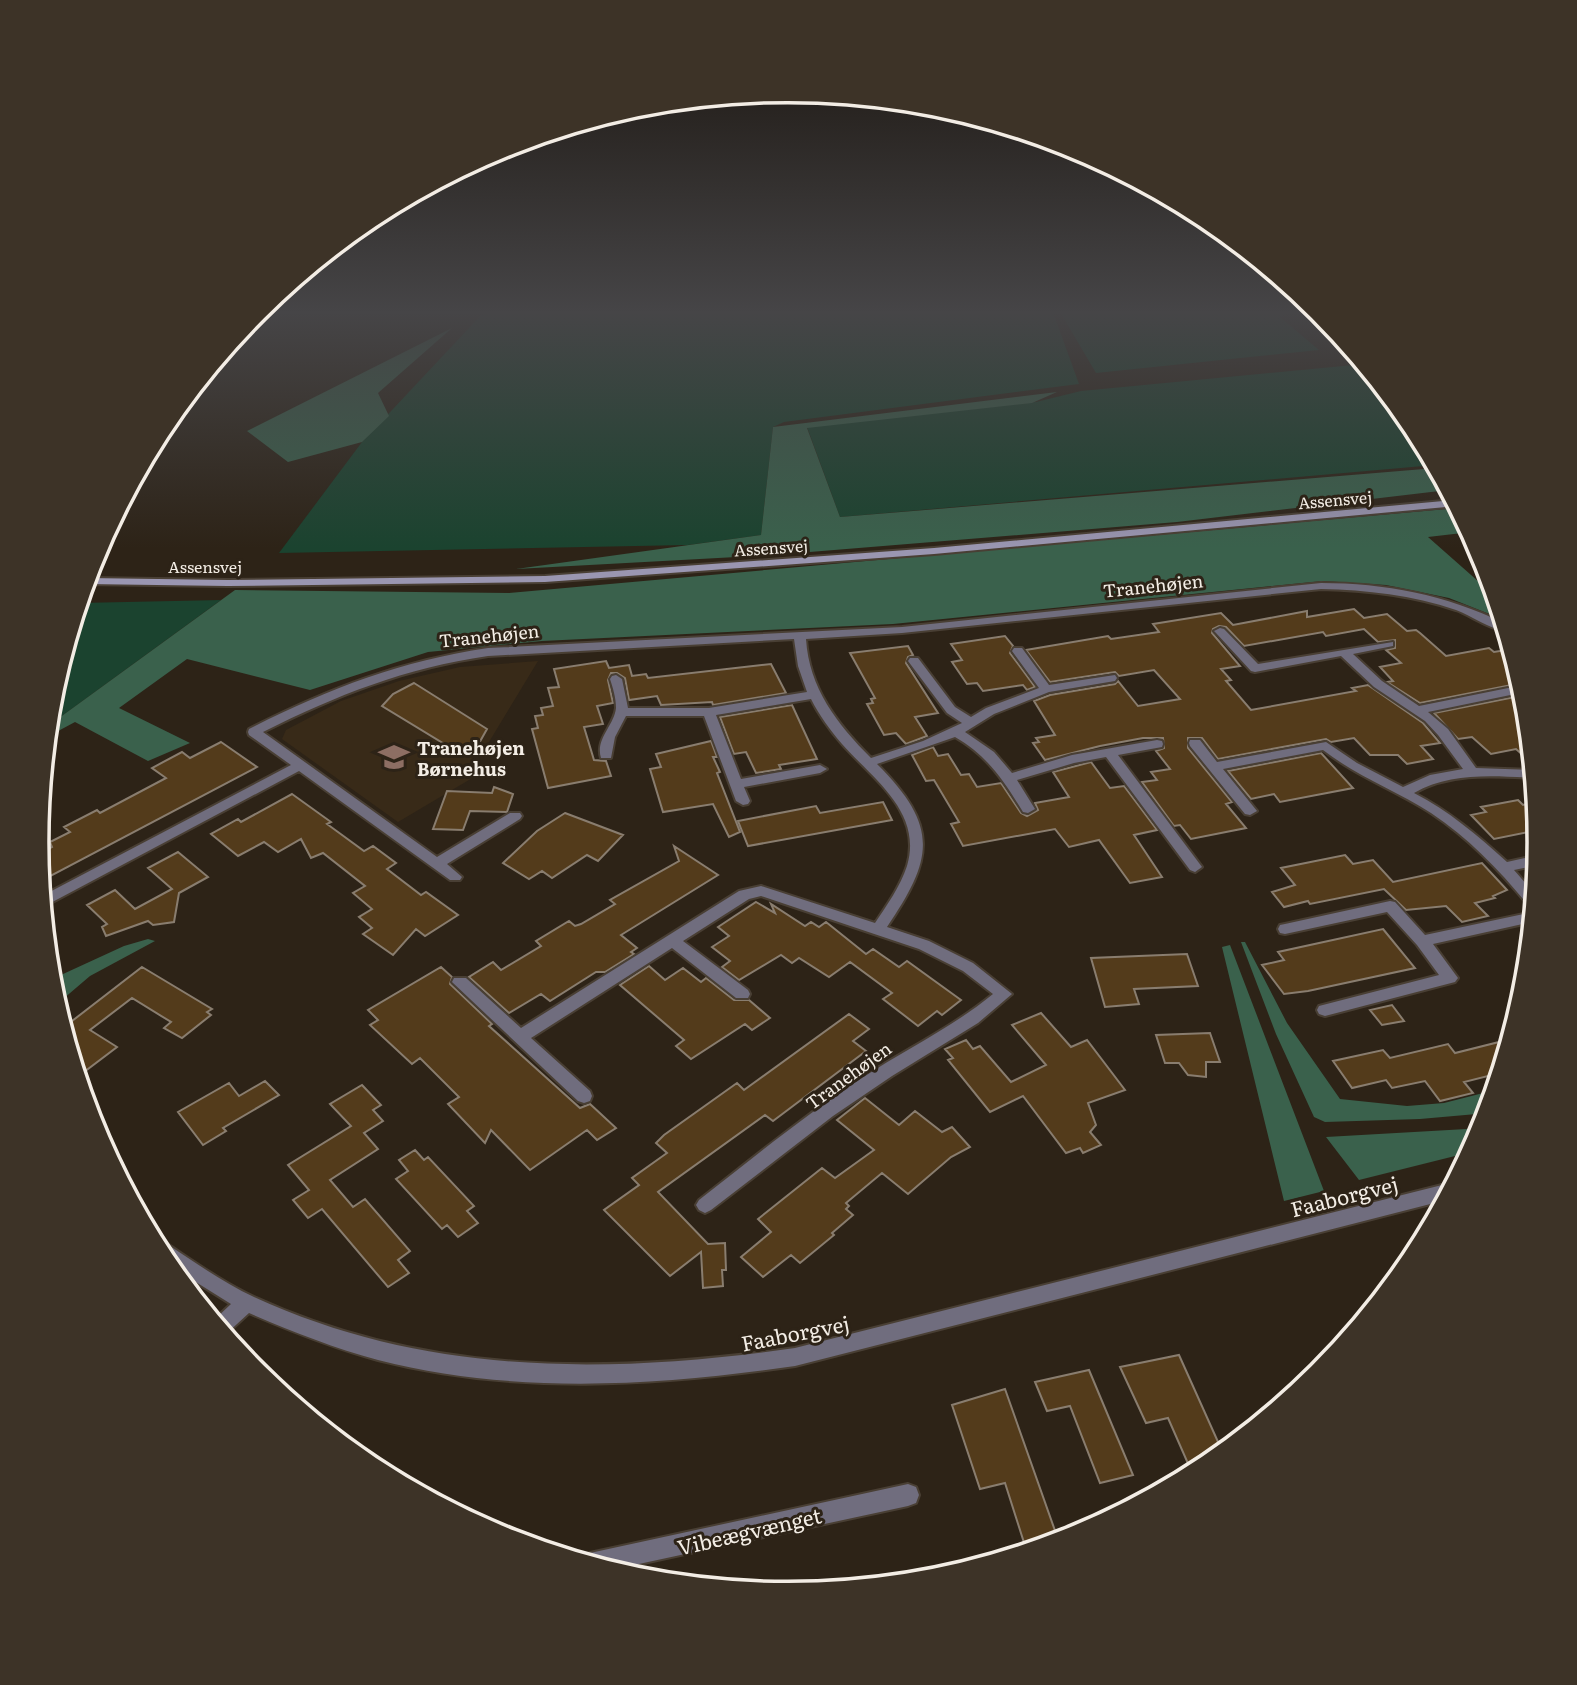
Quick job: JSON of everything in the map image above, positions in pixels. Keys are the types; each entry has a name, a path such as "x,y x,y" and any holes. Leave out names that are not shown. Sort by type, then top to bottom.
{"main road":[{"name":"Assensvej","path":"97,581 228,583 545,579 934,551 1446,504"}],"street":[{"name":"Tranehøjen","path":"455,877 254,732 350,685 410,665 459,655 511,650 800,636 1003,621 1280,590 1340,586 1380,589 1440,602 1495,624"},
{"path":"1220,631 1255,668 1390,644"},
{"path":"800,636 800,656 814,695 841,733 895,791 909,812 916,834 917,855 910,878 879,928"},
{"path":"1018,651 1046,689"},
{"path":"1345,653 1378,684 1418,710 1443,732 1472,772"},
{"path":"914,661 951,710 970,722"},
{"path":"867,763 928,744 1009,703 1046,689 1111,678"},
{"path":"606,755 605,740 621,712 622,698 616,679"},
{"path":"1418,710 1513,692"},
{"path":"621,712 709,712 814,695"},
{"path":"709,712 743,801"},
{"path":"956,732 978,744 1012,777 1028,809"},
{"path":"1195,743 1250,811"},
{"path":"1012,777 1072,759 1157,744"},
{"path":"1215,766 1326,746 1352,766 1405,792 1464,831 1504,867 1526,893"},
{"path":"1111,753 1195,867"},
{"path":"52,897 300,765"},
{"path":"736,784 820,769"},
{"path":"1405,792 1422,781 1472,772 1524,774"},
{"path":"437,864 515,816"},
{"path":"1504,867 1527,862"},
{"name":"Tranehøjen","path":"520,1037 744,895 761,891 924,945 968,967 1004,994 966,1022 861,1087 705,1205"},
{"path":"1285,929 1390,906 1422,941 1450,978 1325,1010"},
{"path":"1422,941 1524,919"},
{"path":"673,941 742,994"},
{"path":"460,982 584,1096"},
{"name":"Faaborgvej","path":"181,1263 246,1303 324,1334 432,1363 572,1377 650,1375 718,1370 795,1357 870,1340 1439,1194"},
{"path":"226,1322 246,1303"},
{"name":"Vibeægvænget","path":"609,1560 908,1495"}],"shaded area":[{"name":"Tranehøjen Børnehus","path":"538,661 469,775 474,777 398,822 282,739 286,730 341,701 399,681 460,667"}],"green space":[{"path":"327,391 381,391 378,393 389,416 362,442 288,462 247,431"},
{"path":"410,391 1028,391 784,422 773,427 761,535 688,545 279,553 362,442"},
{"path":"1081,391 1374,391 1425,466 840,517 807,427 1036,402"},
{"path":"1057,392 1032,403 807,428 840,517 1426,469 1439,491 1177,522 773,555 516,569 761,535 773,427"},
{"path":"1449,509 1460,533 1428,537 1481,584 1492,615 1449,598 1386,585 1323,581 893,624 542,641 428,652 310,690 187,659 119,708 190,743 148,761 75,722 57,731 60,717 235,590 509,593"},
{"path":"221,600 60,717 74,651 89,603"},
{"path":"148,939 155,941 90,976 65,997 61,975 124,946"},
{"path":"1241,942 1245,942 1287,1023 1340,1099 1407,1106 1444,1103 1484,1093 1476,1114 1325,1122 1314,1117 1276,1034"},
{"path":"1230,945 1324,1191 1284,1201 1222,947"},
{"path":"1470,1129 1459,1155 1359,1180 1326,1137"}],"building":[{"path":"1354,609 1364,618 1387,614 1407,631 1416,630 1446,656 1489,648 1494,652 1503,651 1511,685 1420,703 1387,682 1393,681 1380,667 1401,663 1386,650 1395,648 1395,640 1378,642 1364,629 1326,636 1323,632 1244,646 1226,627 1219,626 1213,629 1212,633 1240,666 1221,669 1231,680 1226,681 1251,710 1356,691 1352,688 1368,685 1423,723 1440,743 1421,746 1433,759 1407,764 1398,755 1370,755 1354,738 1331,742 1326,739 1218,759 1202,738 1188,738 1188,748 1232,802 1226,804 1246,828 1191,839 1180,825 1174,826 1142,782 1157,780 1151,772 1170,769 1156,751 1164,748 1163,738 1143,738 1100,746 1045,760 1033,743 1039,742 1036,738 1055,735 1034,701 1050,695 1115,684 1118,681 1138,706 1180,699 1154,670 1119,676 1115,672 1050,682 1026,650 1108,636 1111,639 1159,632 1153,624 1221,613 1233,625 1307,611 1307,617"},
{"path":"1005,636 1013,646 1010,653 1035,687 1027,690 1023,685 983,691 977,683 967,684 952,662 962,660 951,644"},
{"path":"908,646 913,655 908,657 906,663 938,713 915,717 927,736 906,744 896,733 884,735 867,704 873,703 871,699 875,698 850,653"},
{"path":"606,661 609,668 629,665 632,676 646,674 648,678 771,664 786,693 713,705 712,702 661,705 657,696 629,700 625,678 611,673 608,680 613,703 597,706 603,724 584,727 594,760 606,761 611,776 548,788 532,729 538,728 535,716 543,715 541,708 553,706 548,688 559,687 554,669"},
{"path":"414,683 487,729 478,745 461,754 382,706 393,694"},
{"path":"1514,697 1523,755 1516,749 1491,754 1472,737 1458,739 1434,713"},
{"path":"792,705 817,759 779,765 781,769 756,773 746,752 734,754 720,717"},
{"path":"711,741 717,757 713,757 720,772 717,773 740,832 729,837 713,804 663,812 650,769 661,767 656,754"},
{"path":"221,742 257,767 50,876 50,842 70,832 64,827 97,810 100,813 166,778 152,768 182,752 190,758"},
{"path":"933,747 938,756 948,754 961,775 969,774 977,787 1001,783 1021,813 1027,816 1038,810 1035,803 1069,797 1053,772 1091,762 1110,788 1124,786 1157,830 1134,835 1162,877 1130,883 1099,840 1069,847 1055,829 963,846 951,824 959,822 934,780 926,781 912,755"},
{"path":"1321,753 1353,788 1280,802 1274,794 1251,799 1228,771"},
{"path":"494,787 513,794 507,812 470,811 463,830 433,829 447,791 492,793"},
{"path":"292,794 331,822 327,824 364,851 373,846 396,863 387,869 421,895 426,892 458,915 425,936 416,929 393,955 363,934 372,928 359,917 372,909 353,893 365,886 323,853 311,858 301,839 278,852 264,842 238,856 211,834 238,819 241,822"},
{"path":"1518,800 1523,805 1526,804 1528,832 1494,839 1471,815 1486,812 1481,807"},
{"path":"883,802 892,820 748,846 738,821 816,806 820,813"},
{"path":"565,813 623,835 598,861 587,855 552,878 542,871 529,879 503,863 537,831"},
{"path":"674,846 718,875 621,935 637,948 631,952 634,954 605,972 596,972 550,1001 541,994 509,1013 469,977 493,962 501,970 541,946 536,941 569,921 575,926 581,924 615,904 610,900 679,861"},
{"path":"178,852 208,877 179,893 174,922 153,925 148,921 106,936 102,927 107,924 87,905 115,890 135,909 172,889 148,868"},
{"path":"1345,855 1353,864 1373,860 1393,882 1482,863 1507,890 1493,896 1495,898 1475,903 1488,916 1462,922 1446,906 1406,910 1384,889 1284,907 1272,892 1295,885 1281,868"},
{"path":"756,902 775,913 771,904 805,926 811,922 819,927 826,922 866,954 873,949 899,967 907,961 961,1000 942,1015 937,1011 918,1026 883,999 892,993 850,962 829,977 799,958 792,963 781,955 739,980 722,967 730,961 712,947 729,936 718,927"},
{"path":"1383,929 1415,968 1284,994 1262,965 1284,960 1278,952"},
{"path":"1187,954 1198,986 1134,989 1139,1004 1105,1007 1091,958"},
{"path":"649,966 665,980 683,968 701,982 706,978 734,1000 749,1000 770,1018 752,1030 745,1024 691,1059 676,1046 684,1040 620,985"},
{"path":"142,967 212,1009 207,1012 211,1015 182,1038 164,1028 171,1022 132,998 90,1030 117,1047 85,1071 71,1022"},
{"path":"441,967 452,977 450,984 492,1024 489,1026 580,1108 590,1104 616,1128 597,1140 587,1130 530,1170 491,1130 485,1143 448,1104 459,1097 420,1058 412,1064 370,1025 378,1020 368,1010"},
{"path":"1392,1005 1404,1021 1382,1025 1370,1010"},
{"path":"1041,1013 1071,1047 1087,1040 1125,1090 1088,1103 1096,1125 1090,1132 1101,1145 1083,1153 1080,1148 1066,1153 1023,1096 990,1112 948,1060 953,1058 945,1049 966,1040 973,1049 980,1046 1011,1082 1046,1065 1012,1025"},
{"path":"849,1014 869,1029 853,1041 866,1051 773,1121 765,1115 658,1192 708,1244 725,1243 726,1270 722,1270 723,1286 703,1288 701,1252 670,1276 604,1210 639,1185 632,1178 667,1153 656,1143 664,1135 737,1083 744,1090"},
{"path":"1210,1033 1220,1062 1206,1062 1206,1077 1188,1075 1179,1063 1165,1063 1156,1035"},
{"path":"1501,1042 1490,1075 1464,1082 1473,1093 1440,1101 1425,1081 1392,1088 1386,1080 1352,1088 1333,1061 1383,1050 1390,1058 1448,1044 1455,1053"},
{"path":"265,1081 279,1095 223,1128 226,1131 203,1145 178,1112 229,1083 239,1096"},
{"path":"362,1085 381,1105 373,1110 383,1121 364,1133 378,1149 330,1180 353,1207 365,1199 410,1251 398,1260 409,1273 388,1287 322,1209 308,1218 293,1200 309,1190 288,1165 351,1126 330,1104"},
{"path":"865,1098 899,1125 915,1111 942,1132 952,1127 970,1147 951,1157 908,1194 882,1173 846,1203 849,1206 846,1209 853,1215 832,1233 834,1235 800,1263 791,1255 763,1277 741,1257 771,1232 758,1219 822,1168 835,1178 874,1150 837,1120"},
{"path":"415,1150 424,1160 428,1157 474,1206 467,1211 478,1223 458,1237 447,1225 442,1229 396,1179 408,1171 399,1160"},
{"path":"1179,1355 1219,1443 1188,1464 1168,1418 1146,1423 1120,1367"},
{"path":"1089,1370 1133,1475 1100,1483 1070,1406 1047,1411 1035,1382"},
{"path":"1005,1389 1055,1532 1024,1544 1005,1483 980,1489 952,1405"}],"place":[{"name":"Tranehøjen Børnehus","path":"394,757"}]}
